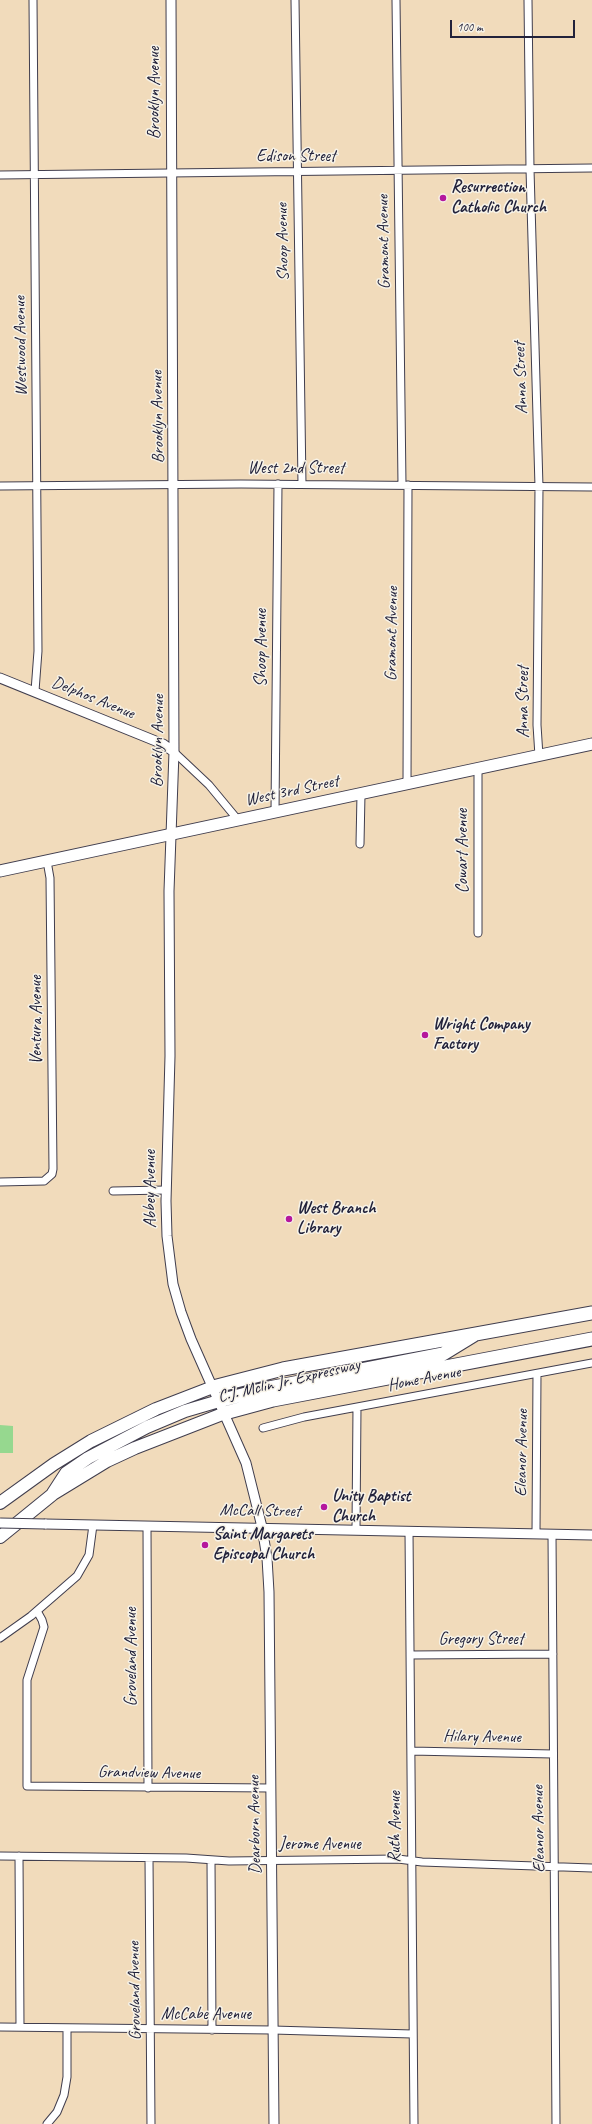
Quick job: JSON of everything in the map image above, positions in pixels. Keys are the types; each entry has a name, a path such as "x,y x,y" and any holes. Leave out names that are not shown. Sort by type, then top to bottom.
{"highway":[{"name":"C.J. Mclin Jr. Expressway","path":"0,1504 54,1464 92,1441 156,1409 213,1387 283,1369 592,1313"},
{"path":"53,1494 66,1473 88,1458 147,1427 185,1411 219,1400 269,1388 443,1354 478,1333"},
{"name":"C.J. Mclin Jr. Expressway","path":"0,1537 53,1494 81,1476 135,1448 225,1413 273,1400 592,1340"}],"main road":[{"name":"West 3rd Street","path":"0,871 592,744"}],"street":[{"name":"Westwood Avenue","path":"33,0 38,651 35,691"},
{"name":"Brooklyn Avenue","path":"171,0 174,484 174,752 171,834"},
{"name":"Shoop Avenue","path":"295,0 302,484"},
{"name":"Gramont Avenue","path":"396,0 405,485 407,784"},
{"name":"Anna Street","path":"528,0 530,169 539,487 539,756"},
{"name":"Edison Street","path":"0,175 592,168"},
{"name":"Shoop Avenue","path":"275,812 278,484"},
{"name":"West 2nd Street","path":"0,486 302,484 592,487"},
{"name":"Delphos Avenue","path":"0,678 163,744 174,752 208,786 238,820"},
{"name":"Cowart Avenue","path":"478,769 478,933"},
{"path":"360,794 360,844"},
{"name":"Abbey Avenue","path":"171,834 168,907 170,1056 166,1190 167,1236 173,1284 190,1339 225,1413 246,1463 262,1527"},
{"name":"Ventura Avenue","path":"0,1182 39,1182 49,1178 53,1169 50,878 47,861"},
{"path":"113,1191 166,1190"},
{"name":"Home Avenue","path":"263,1428 304,1417 592,1363"},
{"name":"Eleanor Avenue","path":"536,1533 537,1374"},
{"path":"356,1529 357,1407"},
{"name":"McCall Street","path":"0,1523 262,1527 592,1535"},
{"path":"0,1638 37,1611 77,1576 84,1566 91,1545 93,1525"},
{"name":"Groveland Avenue","path":"147,1526 148,1788"},
{"name":"Dearborn Avenue","path":"262,1527 267,1558 269,1592 274,2124"},
{"name":"Ruth Avenue","path":"409,1530 412,2034 414,2124"},
{"name":"Eleanor Avenue","path":"552,1534 556,2124"},
{"name":"Grandview Avenue","path":"37,1611 44,1627 27,1680 27,1786 270,1788"},
{"name":"Gregory Street","path":"410,1655 553,1654"},
{"name":"Hilary Avenue","path":"411,1751 553,1754"},
{"name":"Jerome Avenue","path":"0,1856 211,1860 398,1859 411,1861 592,1868"},
{"path":"19,1856 20,2027"},
{"name":"Groveland Avenue","path":"149,1858 152,2124"},
{"path":"211,1860 212,2030"},
{"name":"McCabe Avenue","path":"0,2027 273,2030 412,2034"},
{"path":"58,2124 49,2122 64,2095 67,2077 67,2028"}],"green space":[{"path":"0,1425 13,1426 13,1453 0,1453"}],"place":[{"name":"Resurrection Catholic Church","path":"443,198"},
{"name":"Wright Company Factory","path":"425,1035"},
{"name":"West Branch Library","path":"289,1219"},
{"name":"Unity Baptist Church","path":"324,1507"},
{"name":"Saint Margarets Episcopal Church","path":"205,1545"}]}
